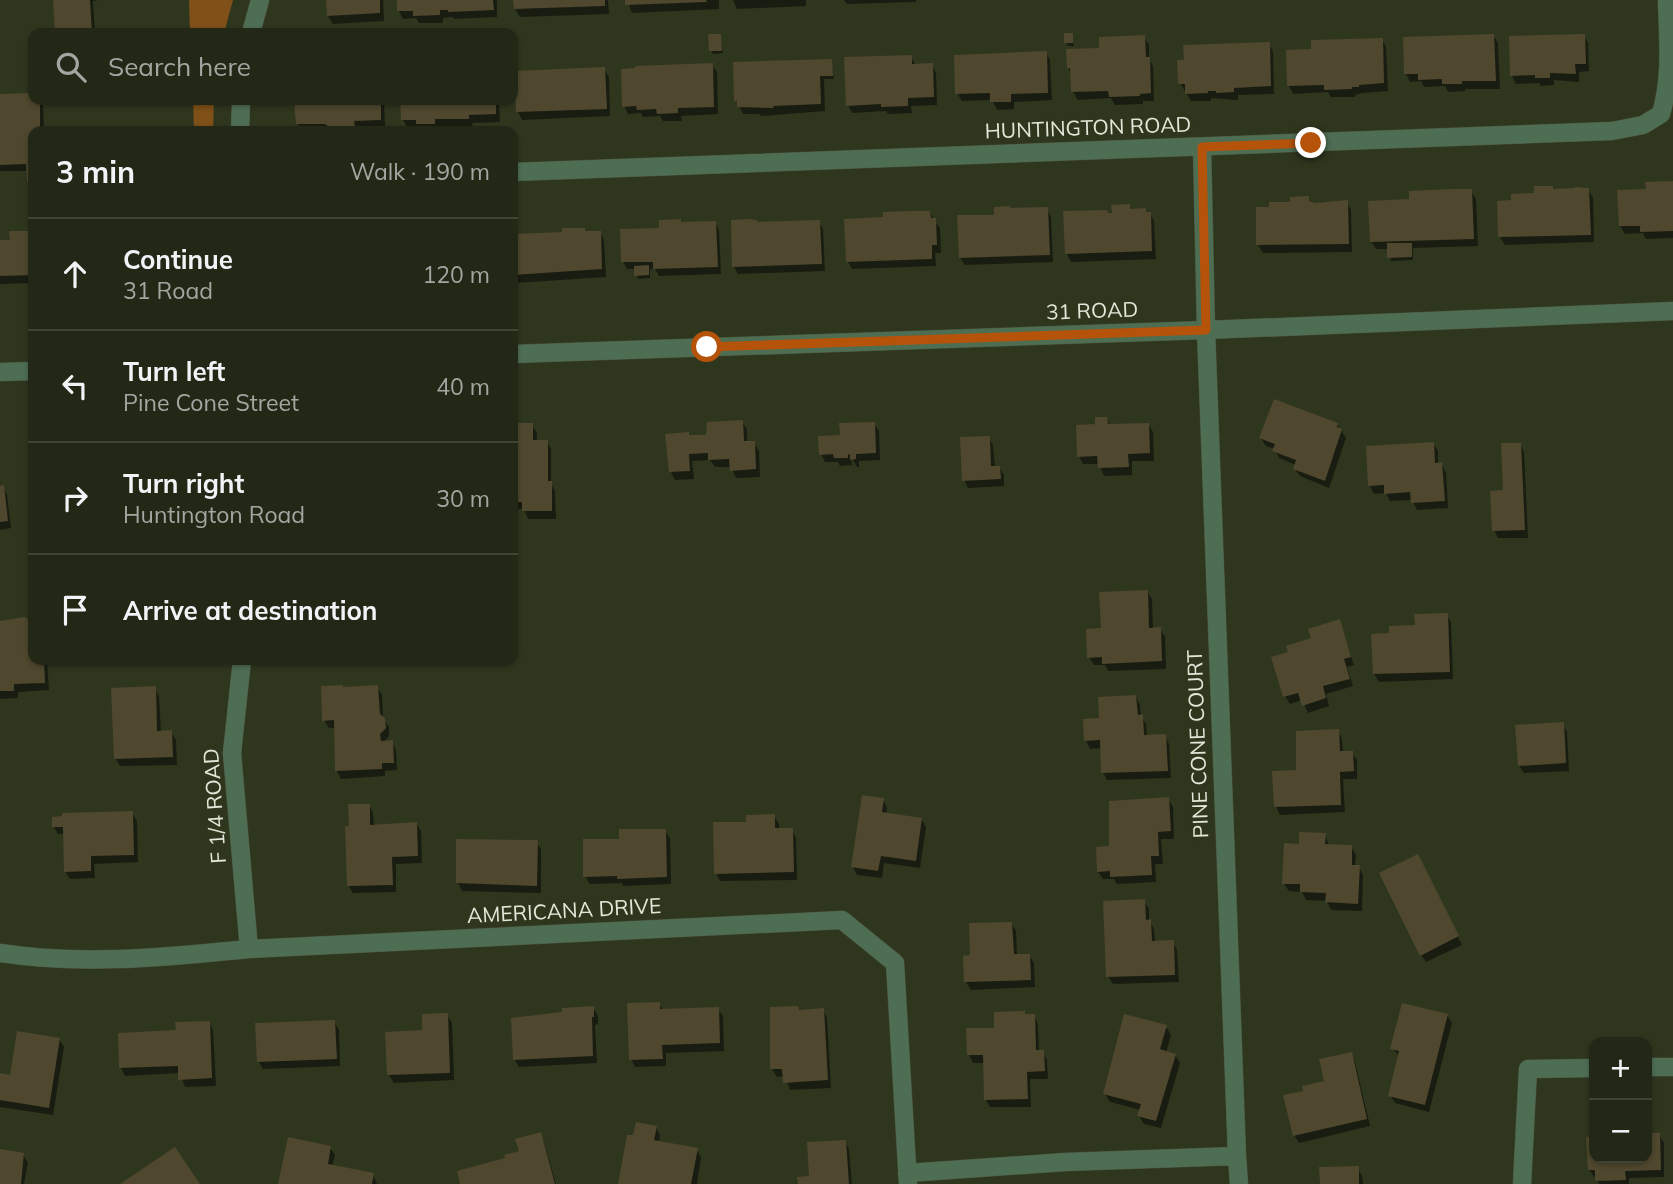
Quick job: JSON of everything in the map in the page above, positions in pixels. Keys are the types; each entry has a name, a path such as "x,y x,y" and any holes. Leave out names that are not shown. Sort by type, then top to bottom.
{"street":[{"path":"252,28 260,0"},
{"name":"HUNTINGTON ROAD","path":"518,172 1612,131 1643,125 1661,114 1667,94 1669,69 1667,0"},
{"path":"240,126 241,105"},
{"name":"PINE CONE COURT","path":"1202,147 1206,330 1239,1184"},
{"name":"31 ROAD","path":"518,354 1673,311"},
{"path":"0,372 28,371"},
{"name":"F 1/4 ROAD","path":"241,665 232,753 249,949"},
{"name":"AMERICANA DRIVE","path":"0,953 98,960 169,957 249,949 842,920 895,963 908,1178"},
{"path":"1652,1067 1673,1067"},
{"path":"1522,1184 1528,1069 1589,1068"},
{"path":"908,1178 1065,1162 1237,1156"}],"shaded area":[{"path":"189,0 233,0 225,28 190,28"},
{"path":"193,105 214,105 213,126 194,126"}],"building":[{"path":"53,0 90,0 92,28 55,28"},
{"path":"326,0 380,0 380,13 327,16"},
{"path":"397,0 493,0 494,10 440,10 440,15 413,16 413,11 397,11"},
{"path":"513,0 605,0 605,6 514,9"},
{"path":"625,0 706,0 707,2 625,5"},
{"path":"1064,33 1073,33 1073,43 1064,43"},
{"path":"708,34 721,34 722,51 709,51"},
{"path":"1494,34 1496,81 1442,84 1442,79 1418,80 1418,74 1404,74 1403,37"},
{"path":"1585,34 1586,64 1575,64 1576,74 1550,73 1550,78 1535,78 1535,75 1510,76 1509,36"},
{"path":"1145,35 1146,57 1150,57 1151,93 1109,97 1108,91 1071,92 1066,49 1099,48 1099,37"},
{"path":"1383,38 1384,83 1359,85 1352,89 1324,90 1324,85 1287,86 1286,50 1311,49 1311,40"},
{"path":"1270,42 1271,86 1234,88 1234,92 1185,94 1185,84 1178,84 1177,60 1184,60 1183,45"},
{"path":"1047,51 1048,93 1011,94 1011,102 990,102 990,93 955,94 954,55"},
{"path":"912,55 912,64 933,63 934,97 908,98 908,106 846,106 844,57"},
{"path":"832,59 833,76 820,76 821,104 773,106 774,108 737,107 737,101 734,101 733,62"},
{"path":"713,63 714,107 678,108 678,113 657,114 656,109 637,110 636,106 622,107 621,69"},
{"path":"605,67 607,109 516,112 518,71"},
{"path":"28,93 28,105 40,105 40,126 28,126 28,182 26,164 0,165 0,94"},
{"path":"294,105 381,105 381,120 354,121 355,126 296,124"},
{"path":"400,105 496,105 496,114 469,115 469,119 435,119 435,124 416,124 416,120 401,120"},
{"path":"1673,181 1673,231 1640,232 1640,226 1619,226 1617,190 1646,189 1645,182"},
{"path":"1534,186 1553,186 1553,189 1589,188 1591,235 1498,237 1497,201 1511,200 1511,194 1534,193"},
{"path":"1472,189 1474,239 1370,242 1368,201 1409,199 1409,191"},
{"path":"1309,196 1309,201 1315,203 1348,200 1349,244 1256,245 1256,207 1269,207 1269,202 1290,202 1290,197"},
{"path":"1130,204 1130,209 1146,208 1146,212 1151,212 1152,251 1065,254 1063,211 1107,210 1112,213 1111,205"},
{"path":"994,207 1048,207 1050,255 959,258 957,215 994,215"},
{"path":"930,211 931,218 936,218 937,245 932,245 932,259 846,262 844,219 883,217 883,212"},
{"path":"681,219 681,222 716,221 718,267 653,269 653,262 621,262 620,229 659,228 659,220"},
{"path":"749,219 757,222 820,220 822,264 732,267 731,220"},
{"path":"562,228 601,231 602,269 518,275 518,234 562,232"},
{"path":"9,231 28,231 28,275 0,276 0,240 10,240"},
{"path":"1387,243 1412,243 1412,257 1387,258"},
{"path":"649,265 649,275 634,276 634,266"},
{"path":"1274,399 1338,423 1337,427 1342,429 1325,481 1293,469 1296,460 1272,451 1275,444 1259,438"},
{"path":"1095,417 1107,417 1108,424 1149,423 1150,453 1128,454 1129,467 1098,468 1097,456 1077,457 1076,425 1095,424"},
{"path":"743,420 744,441 755,441 756,469 730,471 729,459 708,460 708,453 689,454 690,471 669,472 665,434 689,432 689,435 706,435 707,422"},
{"path":"875,422 876,453 856,454 856,459 850,460 850,454 848,458 834,458 833,454 819,455 818,436 840,435 839,423"},
{"path":"518,423 533,423 533,440 548,440 548,481 552,481 552,511 522,511 522,502 518,502"},
{"path":"990,436 991,466 1000,466 1001,479 962,481 960,437"},
{"path":"1434,442 1435,463 1442,462 1445,501 1411,503 1410,492 1384,494 1384,485 1368,486 1366,446"},
{"path":"1501,443 1521,443 1525,530 1492,531 1490,491 1503,490"},
{"path":"4,485 8,521 0,522 0,486"},
{"path":"1148,590 1149,628 1161,627 1162,661 1102,664 1102,657 1087,658 1086,629 1101,628 1099,592"},
{"path":"1448,613 1450,672 1373,674 1371,634 1389,633 1389,626 1415,625 1414,614"},
{"path":"25,617 28,619 28,665 44,665 45,683 14,684 14,691 0,691 0,621"},
{"path":"1340,619 1351,657 1344,659 1350,679 1323,686 1326,698 1302,706 1298,693 1283,697 1271,657 1288,652 1286,646 1311,638 1308,629"},
{"path":"378,685 380,714 385,718 386,728 380,734 381,741 393,740 394,763 382,763 382,769 335,771 334,720 322,721 321,686"},
{"path":"156,686 157,731 172,730 173,757 114,759 111,688"},
{"path":"1136,695 1138,715 1143,714 1144,735 1166,734 1168,771 1101,773 1100,740 1084,741 1083,719 1099,718 1098,697"},
{"path":"1564,722 1566,763 1518,766 1515,725"},
{"path":"1339,729 1340,751 1353,751 1354,771 1340,772 1341,805 1274,807 1272,771 1296,770 1296,731"},
{"path":"862,795 884,798 882,812 922,818 916,861 881,856 878,871 851,867"},
{"path":"1169,797 1171,831 1158,832 1159,856 1151,856 1152,875 1110,877 1110,871 1097,872 1096,847 1109,846 1109,801"},
{"path":"348,804 370,804 370,825 417,822 418,856 392,857 393,885 347,886 345,826 349,826"},
{"path":"133,811 134,855 91,856 91,871 64,872 63,827 52,827 52,817 62,816 62,813"},
{"path":"775,814 775,828 793,828 794,872 714,874 713,822 746,822 746,815"},
{"path":"619,829 666,829 667,877 583,877 583,839 619,839"},
{"path":"1299,832 1326,833 1325,844 1352,845 1352,865 1360,865 1358,904 1325,902 1326,893 1300,892 1300,884 1282,884 1284,843 1299,844"},
{"path":"456,839 538,840 537,886 456,883"},
{"path":"1418,854 1459,936 1420,956 1379,873"},
{"path":"1145,899 1146,920 1151,919 1152,941 1174,940 1175,975 1106,977 1103,901"},
{"path":"1012,922 1014,954 1030,954 1031,980 964,982 963,956 970,955 969,923"},
{"path":"660,1002 660,1009 719,1007 720,1043 662,1045 663,1059 629,1060 627,1003"},
{"path":"1402,1003 1448,1014 1425,1105 1388,1096 1399,1051 1390,1049"},
{"path":"594,1006 593,1056 513,1060 511,1018 562,1012 562,1008"},
{"path":"798,1006 799,1010 824,1008 828,1080 783,1083 782,1069 770,1069 770,1007"},
{"path":"1025,1011 1025,1014 1035,1014 1036,1050 1044,1050 1045,1071 1027,1072 1028,1099 984,1100 983,1055 967,1055 966,1028 994,1028 994,1012"},
{"path":"448,1013 450,1073 387,1075 385,1032 422,1030 422,1014"},
{"path":"1124,1014 1167,1025 1160,1049 1176,1054 1156,1121 1137,1116 1141,1104 1103,1094"},
{"path":"335,1020 337,1059 257,1062 255,1023"},
{"path":"210,1021 212,1078 178,1080 178,1066 119,1068 118,1033 176,1030 175,1022"},
{"path":"17,1031 60,1038 49,1108 0,1100 0,1073 10,1075"},
{"path":"1352,1052 1367,1119 1293,1136 1283,1095 1303,1091 1302,1086 1324,1081 1319,1059"},
{"path":"636,1122 657,1126 654,1140 698,1148 691,1184 618,1184 627,1135 633,1135"},
{"path":"541,1132 555,1184 460,1184 457,1171 505,1158 504,1155 519,1151 515,1139"},
{"path":"1652,1133 1660,1133 1661,1170 1625,1171 1626,1180 1595,1181 1595,1170 1588,1170 1586,1137 1589,1136 1589,1163 1652,1163"},
{"path":"288,1137 331,1146 328,1164 374,1173 372,1184 278,1184"},
{"path":"846,1140 849,1184 798,1184 797,1177 809,1176 807,1142"},
{"path":"175,1147 200,1184 120,1184"},
{"path":"0,1149 24,1153 21,1184 0,1184"},
{"path":"1359,1166 1359,1184 1320,1184 1319,1167"}],"route":[{"path":"707,347 1206,330 1202,147 1311,143"}]}
